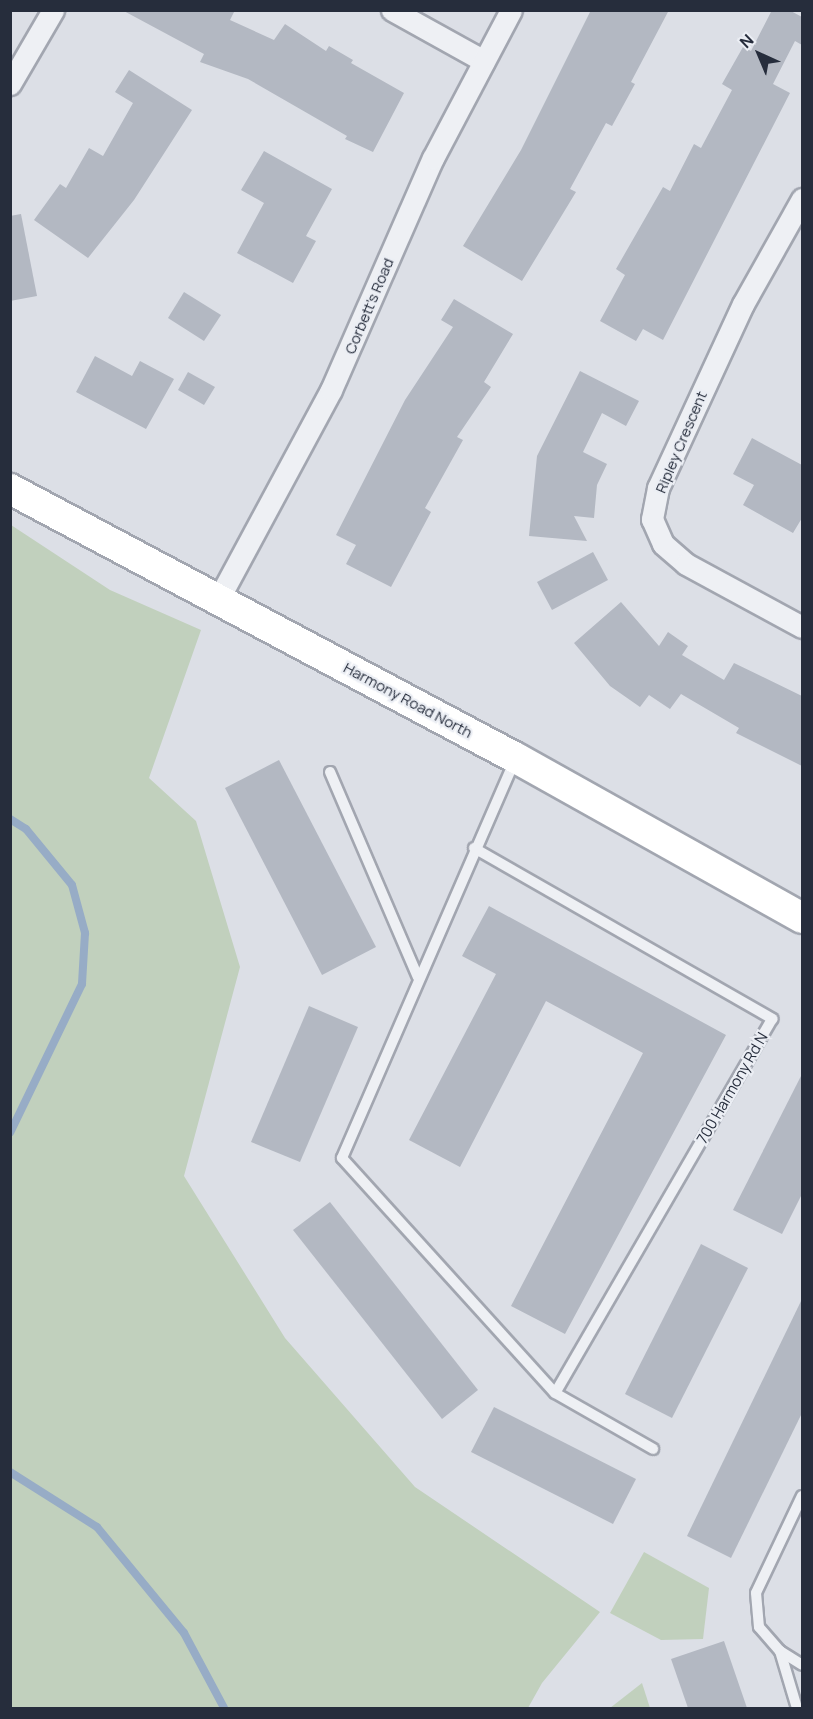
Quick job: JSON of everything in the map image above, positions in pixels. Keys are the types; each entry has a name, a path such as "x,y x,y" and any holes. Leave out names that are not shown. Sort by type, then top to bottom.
{"main road":[{"name":"Harmony Road North","path":"10,489 219,598 516,758 802,918"}],"street":[{"path":"10,84 53,10"},
{"path":"392,10 484,61"},
{"name":"Corbett's Road","path":"219,598 331,390 433,158 512,10"},
{"name":"Ripley Crescent","path":"802,200 743,304 658,488 652,519 663,544 686,564 802,627"}],"lane":[{"path":"516,758 474,848 342,1158 555,1393 653,1449"},
{"path":"330,772 418,977"},
{"name":"700 Harmony Rd N","path":"474,848 772,1019 555,1393"},
{"path":"802,1496 756,1593 759,1627 780,1651 802,1665"},
{"path":"780,1651 797,1708"}],"green space":[{"path":"11,525 110,590 201,630 149,778 196,821 240,967 184,1176 285,1338 415,1487 600,1612 542,1683 528,1708 11,1708"},
{"path":"644,1552 709,1588 703,1639 661,1640 610,1613"},
{"path":"642,1683 650,1708 610,1708"}],"building":[{"path":"122,10 235,10 230,20 274,40 285,24 326,51 329,46 353,60 351,63 404,93 373,152 345,139 347,136 248,79 200,62 204,54"},
{"path":"591,10 669,10 631,82 635,84 612,126 606,123 570,189 576,192 522,281 463,246 521,150"},
{"path":"772,10 789,10 802,17 802,45 795,41 773,84 790,93 663,340 643,329 636,341 600,321 625,275 616,269 663,187 670,191 694,144 701,148 732,90 722,84 743,47 751,51"},
{"path":"129,70 192,110 134,200 88,258 34,220 60,184 66,188 89,148 103,156 133,103 115,92"},
{"path":"264,151 332,189 306,236 316,241 293,283 237,253 264,203 241,190"},
{"path":"21,214 37,296 10,301 10,216"},
{"path":"184,292 221,315 204,341 168,318"},
{"path":"454,299 513,334 484,382 491,387 457,437 463,440 425,508 431,512 391,587 346,564 356,545 336,535 405,400 453,327 441,320"},
{"path":"95,356 132,376 140,361 174,379 146,429 76,392"},
{"path":"580,371 639,401 626,426 602,413 583,452 607,464 597,485 594,518 574,516 587,541 529,536 537,456"},
{"path":"188,372 215,387 204,405 178,390"},
{"path":"752,438 802,465 802,518 793,533 743,505 754,485 733,474"},
{"path":"593,552 608,580 552,610 537,582"},
{"path":"621,602 659,646 668,632 688,646 682,655 724,680 734,663 802,696 802,766 736,733 739,728 681,694 670,709 649,695 640,707 610,686 574,643"},
{"path":"279,760 376,947 322,975 225,788"},
{"path":"489,906 726,1035 565,1334 511,1306 643,1053 546,1001 460,1167 409,1140 496,974 462,956"},
{"path":"309,1006 358,1027 300,1162 251,1142"},
{"path":"802,1074 802,1194 782,1234 733,1210"},
{"path":"330,1202 478,1390 442,1419 293,1230"},
{"path":"701,1244 748,1268 672,1418 625,1394"},
{"path":"802,1299 802,1413 731,1558 687,1536"},
{"path":"494,1407 636,1479 613,1524 471,1452"},
{"path":"724,1641 747,1708 688,1708 671,1659"}],"waterway":[{"path":"10,819 26,829 72,885 85,933 82,984 10,1133"},
{"path":"10,1472 97,1527 184,1633 224,1708"}]}
